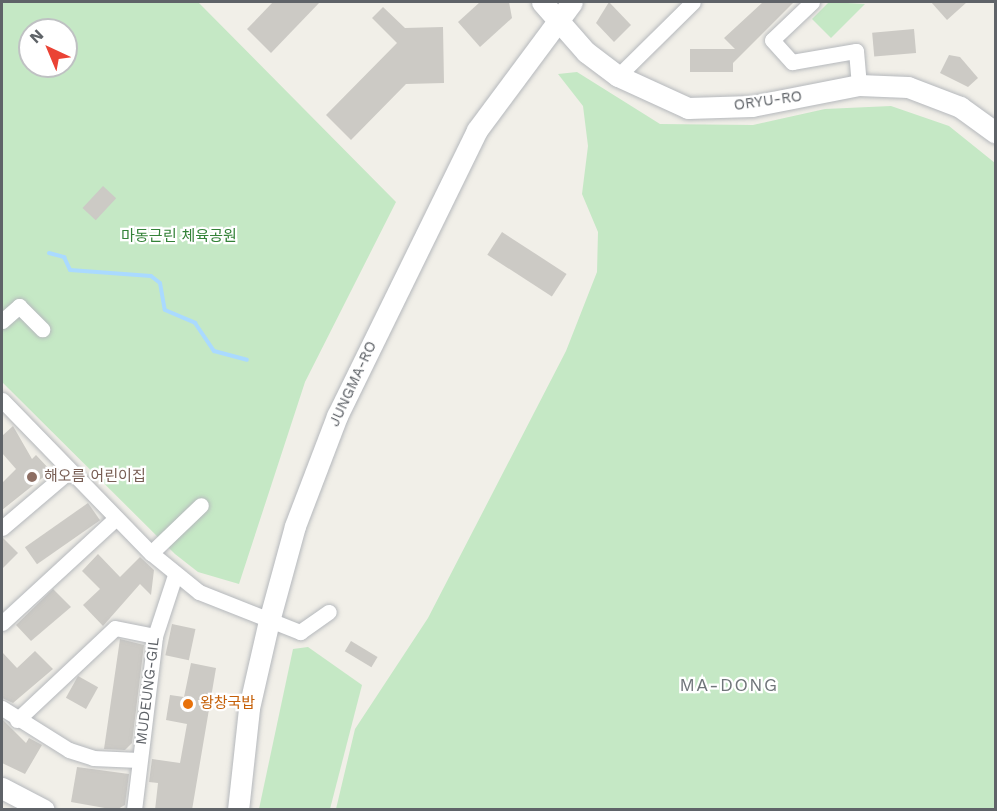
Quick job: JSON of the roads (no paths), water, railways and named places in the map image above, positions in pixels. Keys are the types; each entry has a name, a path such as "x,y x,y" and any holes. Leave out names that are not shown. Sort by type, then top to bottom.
{"main road":[{"name":"ORYU-RO","path":"542,2 566,9 586,52 618,76 688,108 752,106 860,86 908,87 960,107 996,133"},
{"name":"JUNGMA-RO","path":"238,810 249,708 269,621 295,526 337,416 410,260 477,130 566,9"},
{"path":"2,788 44,810"}],"street":[{"path":"618,76 693,2"},
{"path":"812,2 772,40 792,62 856,51 860,86"},
{"path":"2,321 19,306 42,329"},
{"path":"5,410 151,553 199,592 300,632 329,612"},
{"path":"2,528 69,471"},
{"path":"151,553 201,505"},
{"path":"2,623 116,518"},
{"name":"MUDEUNG-GIL","path":"134,810 155,636 176,575"},
{"path":"17,720 115,627 155,636"},
{"path":"2,708 45,739 93,758 139,760"}],"waterway":[{"path":"49,253 64,257 70,270 151,276 160,283 165,310 195,323 214,351 247,360"}],"place":[{"name":"해오름 어린이집","path":"32,477"},
{"name":"왕창국밥","path":"188,704"}],"district":[{"name":"MA-DONG","path":"729,685"}],"park label":[{"name":"마동근린 체육공원","path":"179,237"}]}
